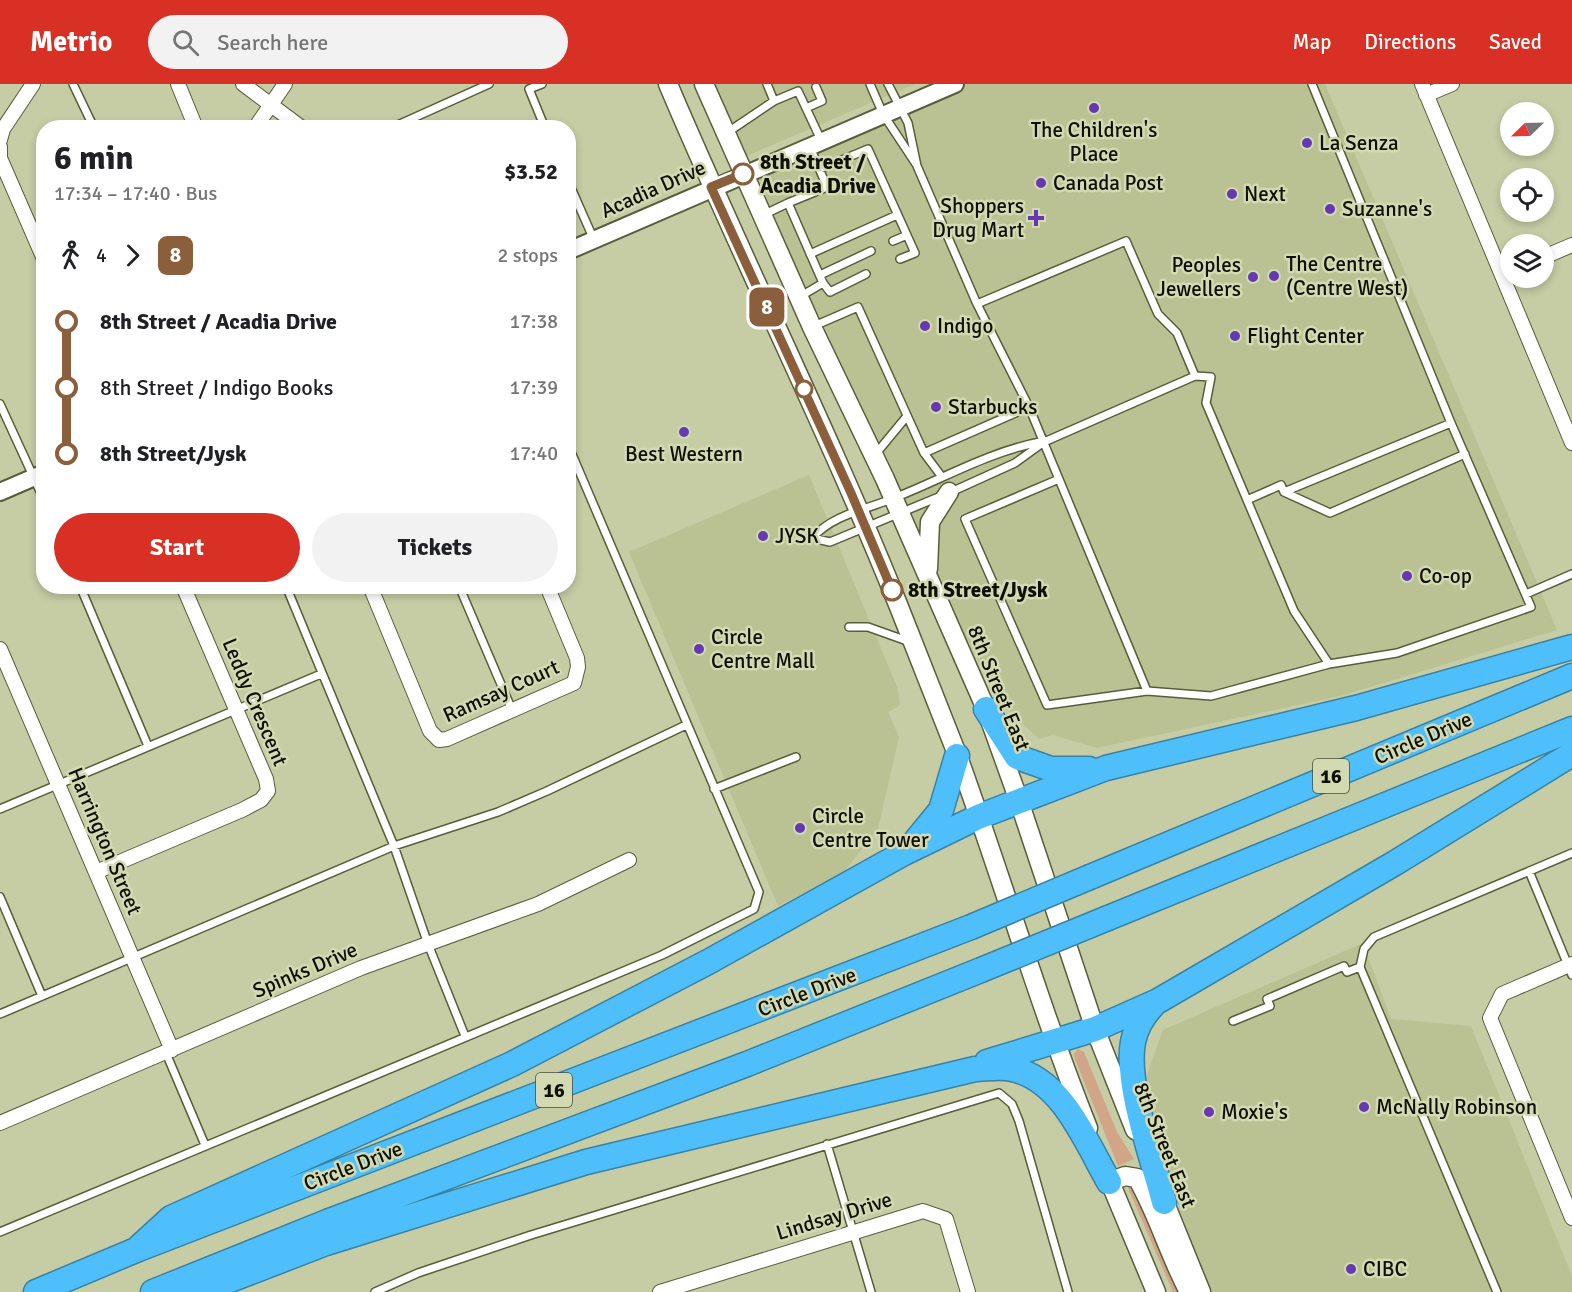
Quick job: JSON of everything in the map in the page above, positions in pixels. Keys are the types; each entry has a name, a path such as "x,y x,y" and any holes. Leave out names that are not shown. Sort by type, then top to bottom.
{"highway":[{"path":"136,1250 171,1218 512,1064 708,962 904,853 978,818 1106,768 1356,708 1572,647"},
{"name":"Circle Drive","path":"36,1292 136,1250 970,927 1572,676"},
{"path":"986,709 1017,757 1031,764 1051,769 1106,768"},
{"name":"Circle Drive","path":"153,1292 327,1222 736,1068 1572,729"},
{"path":"910,1084 1054,1043 1095,1029 1158,1000 1395,863 1572,754"},
{"path":"904,853 930,826 941,810 957,756"},
{"path":"1158,1000 1147,1011 1137,1028 1131,1061 1138,1103 1164,1202"},
{"path":"199,1292 337,1240 586,1162 975,1069 1010,1068 1028,1073 1050,1088 1071,1116 1109,1182"}],"main road":[{"path":"668,84 711,187 867,528 957,756 1054,1043 1156,1292"},
{"name":"8th Street East","path":"704,84 798,297 897,506 986,709 1095,1029 1201,1292"},
{"path":"928,576 930,522 945,485"},
{"path":"1109,1182 1125,1176 1137,1178 1188,1292"}],"street":[{"path":"0,140 3,129 33,84"},
{"path":"178,84 193,120"},
{"path":"243,84 292,120"},
{"path":"260,120 285,84"},
{"name":"Acadia Drive","path":"576,248 711,187 955,84"},
{"path":"1452,84 1424,90 1500,260"},
{"path":"0,147 0,158 36,241"},
{"path":"1554,253 1572,245"},
{"path":"1512,288 1572,443"},
{"path":"0,492 36,476"},
{"name":"Leddy Crescent","path":"96,872 261,800 268,791 266,778 186,594"},
{"name":"Ramsay Court","path":"373,594 433,736 439,740 447,739 569,687 577,678 577,658 550,594"},
{"name":"Harrington Street","path":"0,649 132,957 169,1052"},
{"name":"Spinks Drive","path":"0,1124 361,968 538,904 629,861"},
{"path":"1571,968 1502,994 1490,1018 1572,1218"},
{"name":"Lindsay Drive","path":"660,1292 923,1211 946,1219 968,1292"}],"lane":[{"path":"73,84 90,120"},
{"path":"409,120 489,84"},
{"path":"542,84 529,89 542,120"},
{"path":"767,84 774,101"},
{"path":"870,84 883,114 917,166 977,304 1029,407 1147,691"},
{"path":"888,84 901,106 913,138 917,166"},
{"path":"1059,479 965,519 1047,705 1147,691 1211,696 1329,664 1397,653 1531,607 1451,423 1312,84"},
{"path":"806,108 822,101 816,87"},
{"path":"726,133 774,101 798,92 806,108 820,169 827,187 761,215"},
{"path":"820,169 868,149 915,253 900,260"},
{"path":"576,199 594,240"},
{"path":"788,203 823,282 830,292 866,274"},
{"path":"810,254 897,214"},
{"path":"893,241 907,235"},
{"path":"977,304 1126,241 1158,314 1177,333 1195,376"},
{"path":"820,275 871,251"},
{"path":"798,297 816,289 823,282"},
{"path":"812,327 858,308 924,453 936,466 945,485"},
{"path":"1044,442 1011,448 945,485 897,506 867,528 830,542 812,538 821,528 858,511 897,506 945,485 1015,463 1044,442 1195,376 1211,377 1206,403 1294,611 1329,664"},
{"path":"0,404 36,470"},
{"path":"924,453 1029,407"},
{"path":"874,456 907,416"},
{"path":"1284,492 1451,423"},
{"path":"1247,500 1281,485 1284,492 1330,513 1465,454"},
{"path":"0,1232 662,955 754,909 759,892 576,464"},
{"path":"1526,594 1572,574"},
{"path":"83,594 148,746"},
{"path":"289,594 394,846 428,944 465,1036"},
{"path":"462,594 512,710"},
{"path":"849,627 868,627 912,642"},
{"path":"0,810 321,674"},
{"path":"0,1014 394,846 498,812 686,725"},
{"path":"714,789 796,757"},
{"path":"1497,1292 1360,967 1364,949 1374,937 1572,853"},
{"path":"1528,871 1571,968"},
{"path":"0,897 42,996"},
{"path":"1233,1021 1270,1006 1267,999 1322,975 1344,966 1347,972 1360,967"},
{"path":"169,1052 205,1145"},
{"path":"375,1292 418,1273 531,1235 999,1093 1012,1104 1019,1121 1068,1292"},
{"path":"827,1144 871,1292"}],"shaded area":[{"path":"711,84 915,84 737,160"},
{"path":"955,84 1325,84 1557,630 1344,695 1097,748 1053,735 1039,739 1002,704 900,514 743,174"},
{"path":"809,475 897,687 900,705 888,712 899,737 878,828 844,872 778,906 629,552"},
{"path":"1363,943 1391,1019 1471,1026 1572,1276 1572,1292 1212,1292 1187,1230 1140,1095 1163,1030"},
{"path":"1078,1049 1084,1052 1117,1132 1134,1159 1118,1166 1075,1059 1074,1054"},
{"path":"1129,1184 1135,1186 1178,1292 1173,1292 1128,1188"}],"bus line":[{"name":"8","path":"743,174 711,187 867,528 892,590"}],"place":[{"name":"The Children's Place","path":"1094,108"},
{"name":"La Senza","path":"1307,143"},
{"name":"8th Street / Acadia Drive","path":"743,174"},
{"name":"Canada Post","path":"1041,183"},
{"name":"Next","path":"1232,194"},
{"name":"Suzanne's","path":"1330,209"},
{"name":"Shoppers Drug Mart","path":"1036,218"},
{"name":"The Centre (Centre West)","path":"1274,276"},
{"name":"Peoples Jewellers","path":"1253,277"},
{"name":"Indigo","path":"925,326"},
{"name":"Flight Center","path":"1235,336"},
{"name":"Starbucks","path":"936,407"},
{"name":"Best Western","path":"684,432"},
{"name":"JYSK","path":"763,536"},
{"name":"Co-op","path":"1407,576"},
{"name":"8th Street/Jysk","path":"892,590"},
{"name":"Circle Centre Mall","path":"699,649"},
{"name":"Circle Centre Tower","path":"800,828"},
{"name":"McNally Robinson","path":"1364,1107"},
{"name":"Moxie's","path":"1209,1112"},
{"name":"CIBC","path":"1351,1269"}]}
